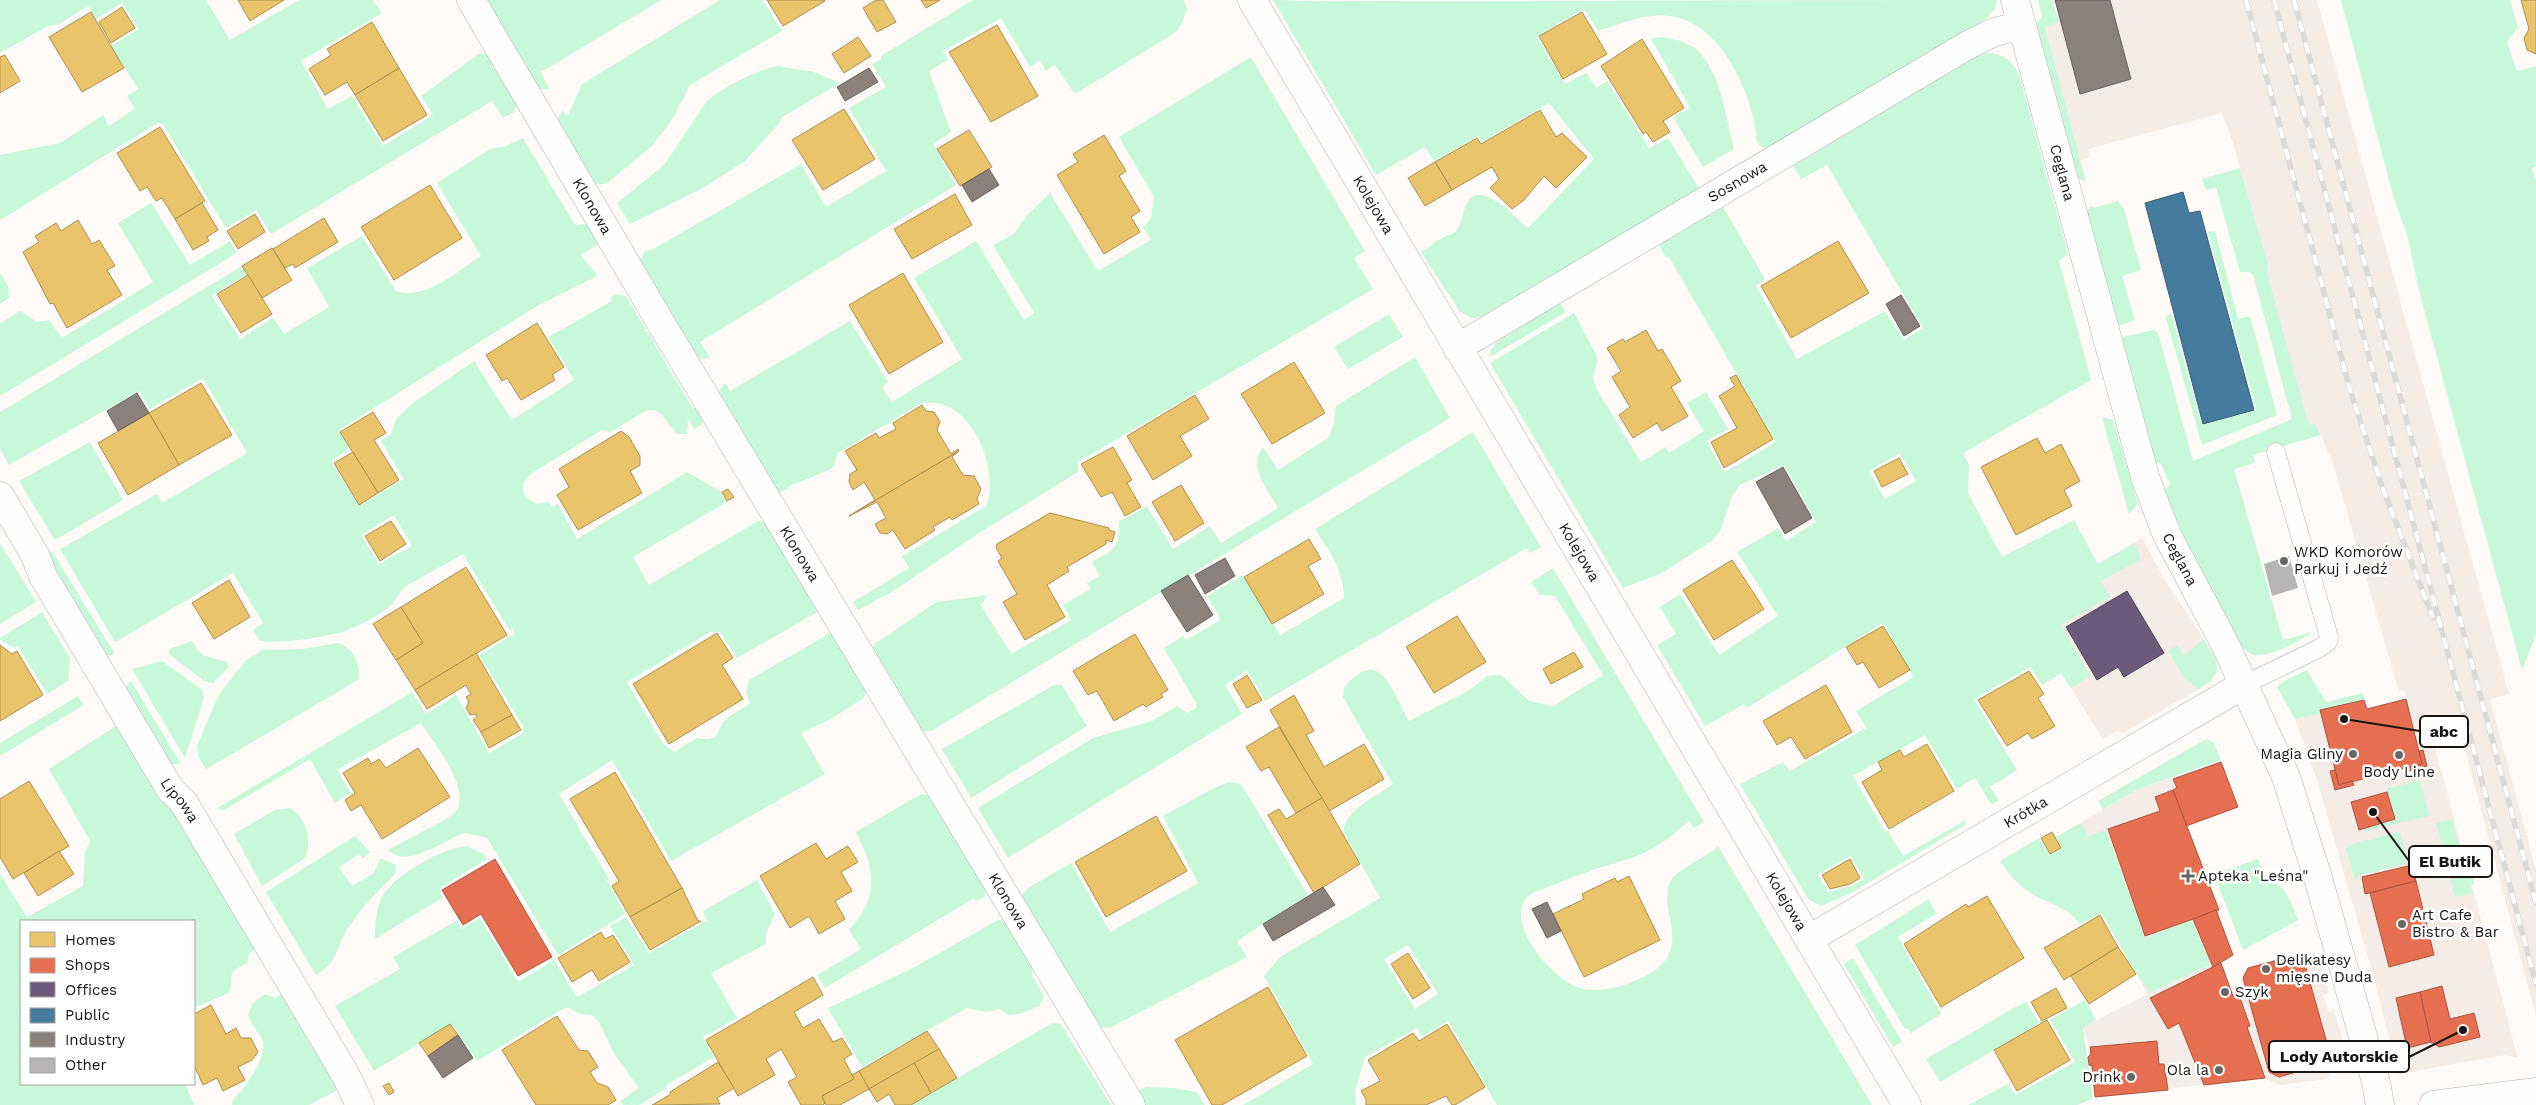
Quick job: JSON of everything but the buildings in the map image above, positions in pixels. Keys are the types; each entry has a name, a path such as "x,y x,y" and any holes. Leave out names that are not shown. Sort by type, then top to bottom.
{"street":[{"name":"Klonowa","path":"471,0 665,330 1131,1105"},
{"name":"Kolejowa","path":"1252,0 1906,1105"},
{"name":"Sosnowa","path":"1457,348 1968,45 1992,33 2018,13"},
{"name":"Ceglana","path":"2018,13 2146,480 2167,535 2226,646 2286,778 2376,1082 2380,1105"},
{"name":"Lipowa","path":"0,496 35,555 43,576 170,788 189,812 345,1074 360,1105"},
{"name":"Krótka","path":"1809,939 2243,685"},
{"path":"2433,1105 2536,1092"}],"lane":[{"path":"2243,685 2318,649 2328,642 2329,637 2276,452"}],"shaded area":[{"path":"2055,0 2317,0 2509,694 2490,699 2536,870 2536,1016 2456,715 2428,722 2518,1058 2505,1055 2398,1074 2374,978 2318,783 2295,719 2364,700 2367,709 2408,698 2405,690 2399,692 2330,453 2328,453 2319,429 2309,425 2267,273 2268,264 2233,143 2222,113 2088,149 2090,157 2080,161 2045,26 2060,20"},
{"path":"2142,538 2166,582 2216,660 2217,671 2211,681 2199,689 2123,733 2118,730 2103,739 2022,610"},
{"path":"2221,762 2238,807 2187,826 2194,840 2233,955 2221,963 2233,996 2239,994 2248,968 2293,956 2304,961 2319,957 2329,993 2323,994 2328,1012 2334,1010 2345,1046 2327,1079 2280,1085 2265,1078 2095,1097 2092,1066 2089,1065 2088,1057 2091,1054 2090,1047 2083,1027 2148,994 2056,837 2138,789"}],"green space":[{"path":"0,0 206,0 230,40 299,0 373,0 382,13 301,61 328,109 352,96 383,146 433,115 421,96 480,53 489,55 517,103 514,112 503,118 492,101 271,234 256,210 226,228 162,123 158,123 0,220 0,155 60,143 103,115 109,126 135,109 127,96 138,89 111,46 138,29 122,3 96,19 88,6 59,24 46,27 0,53"},
{"path":"484,0 661,0 541,72 549,89 537,89"},
{"path":"720,0 762,0 782,31 690,85 673,118 652,146 606,184 594,184 556,121 563,110 567,117 582,84"},
{"path":"973,0 1184,0 1187,9 1176,32 1075,94 1055,65 1046,71 1040,61 1030,67 1001,18 943,51 948,60 929,71 951,132 933,144 956,185 700,342 710,358 698,359 639,261 646,250 648,252 801,164 826,207 886,171 849,108 886,87 872,64 881,59 881,56"},
{"path":"1273,0 1997,0 1995,9 1987,18 1768,149 1760,146 1755,137 1757,136 1748,99 1730,61 1718,44 1704,31 1687,21 1669,16 1651,16 1598,31 1584,9 1538,35 1538,39 1565,84 1586,73 1596,88 1607,81 1649,148 1668,138 1700,190 1483,317 1471,318 1460,312 1421,252 1458,229 1465,207 1473,196 1490,197 1528,228 1594,159 1549,103 1482,142 1478,136 1434,161 1425,147 1376,175"},
{"path":"2038,0 2052,0 2059,21 2045,27 2086,182 2078,178 2036,24 2042,17"},
{"path":"2341,0 2510,0 2518,28 2507,42 2517,71 2536,66 2536,167 2532,168 2536,181 2536,635 2522,670 2421,298 2407,235 2394,199"},
{"path":"1664,37 1685,43 1698,51 1709,65 1719,88 1734,149 1703,167 1673,117 1690,108 1651,38"},
{"path":"1986,53 1997,54 2010,61 2019,74 2068,254 2059,261 2091,380 1963,453 1969,465 1968,493 2002,557 2074,520 2098,564 2134,543 2141,559 2101,581 2110,597 2061,625 2090,676 2071,688 2061,673 2042,685 2030,667 1974,699 2017,770 1990,787 1999,801 1991,804 1975,778 1957,789 1925,735 1853,776 1885,832 1888,831 1903,856 1966,820 1965,825 1851,893 1821,906 1808,899 1740,784 1783,762 1790,771 1866,728 1856,711 1913,677 1883,623 1747,708 1744,704 1705,726 1657,645 1676,634 1660,607 1680,594 1719,655 1778,616 1737,552 1778,528 1786,541 1816,522 1784,465 1740,485 1732,496 1720,531 1713,540 1662,573 1623,588 1490,363 1574,313 1598,358 1593,377 1596,388 1641,462 1666,447 1669,453 1704,431 1687,403 1706,392 1728,429 1707,441 1723,471 1727,471 1776,442 1669,257 1666,258 1659,245 1723,207 1765,279 1756,286 1797,359 1885,311 1904,340 1923,328 1827,165 1801,179 1793,166 1974,57","holes":["1900,453 1916,481 1885,499 1869,471","1850,856 1864,879 1852,886 1828,892 1818,874"]},
{"path":"1251,57 1365,251 1354,258 1373,289 1078,462 1078,472 976,535 892,592 858,610 853,602 909,568 902,556 986,506 990,490 989,473 985,454 977,436 966,421 953,409 937,403 920,404 838,453 833,467 829,470 787,487 778,494 717,393 725,383 730,391 850,321 888,382 882,387 892,402 962,359 914,278 976,241 1024,320 1034,313 993,245 1014,234 1026,216 1050,193 1098,271 1151,240 1143,228 1151,218 1154,197 1119,137"},
{"path":"778,66 814,72 840,83 782,117 780,122 745,161 703,188 630,224 617,203 665,164 707,101 740,80 759,71"},
{"path":"523,138 575,225 580,224 591,228 600,243 581,255 597,276 537,306 339,430 349,449 331,461 359,506 404,479 381,441 391,434 396,419 413,403 474,361 512,420 574,380 548,337 612,301 610,298 616,294 626,296 692,407 700,411 704,416 701,425 694,429 688,419 687,434 677,434 661,414 654,410 645,411 614,430 609,432 602,430 532,473 523,484 526,498 537,504 549,502 552,507 558,504 577,539 687,472 721,492 727,502 633,557 649,585 758,521 767,523 819,611 737,658 720,632 710,632 627,682 663,744 674,752 697,738 711,739 715,737 726,719 750,704 746,692 749,680 832,632 866,689 864,698 829,720 801,733 825,774 671,861 612,760 559,794 609,879 607,880 625,914 558,955 487,838 465,833 416,855 396,855 388,850 450,817 458,808 460,797 451,770 444,756 421,723 337,770 351,793 335,803 310,759 224,810 216,809 412,692 426,714 456,695 489,753 522,734 523,726 479,655 514,634 513,629 510,631 463,554 406,586 392,604 375,616 342,632 288,641 259,640 253,630 263,623 233,573 115,642 60,549 157,494 162,503 247,453 203,378 150,409 139,391 9,465 0,449 0,412 242,266 247,274 212,296 240,339 273,318 284,334 329,307 307,268 362,236 396,291 407,293 419,292 441,283 481,256 437,183 490,149 506,146","holes":["394,515 412,546 379,564 361,535"]},
{"path":"2240,168 2268,264 2267,273 2309,425 2314,424 2321,435 2253,455 2255,463 2234,469 2283,640 2312,632 2285,648 2260,655 2251,654 2242,647 2184,537 2165,491 2170,484 2161,464 2155,462 2122,337 2154,330 2158,333 2193,461 2292,419 2253,275 2250,272 2240,272 2216,188 2206,190 2202,179"},
{"path":"2118,201 2124,209 2141,270 2122,276 2135,320 2118,326 2087,211 2092,205 2093,208"},
{"path":"151,203 190,265 230,241 237,253 0,396 0,323 20,311 37,322 49,320 62,338 153,282 118,223"},
{"path":"2215,231 2238,319 2250,316 2277,415 2202,445 2166,318 2171,312 2202,425 2256,410 2208,232"},
{"path":"0,273 8,286 9,298 0,304"},
{"path":"1560,303 1566,312 1490,357 1491,349 1497,342"},
{"path":"1389,314 1403,337 1348,369 1334,347"},
{"path":"1415,357 1450,418 931,731 920,732 871,650 877,641 936,602 988,595 981,605 1011,654 1071,620 1063,605 1091,589 1087,583 1100,576 1092,562 1114,548 1118,538 1119,522 1147,506 1173,549 1210,526 1221,543 1278,508 1258,470 1257,462 1263,447 1278,470 1328,438 1334,424 1336,406"},
{"path":"2102,417 2113,420 2138,504 2129,514"},
{"path":"1473,432 1541,547 1530,553 1527,548 1265,701 1247,670 1225,685 1242,714 1008,858 978,808 1093,738 1152,721 1177,706 1187,713 1196,708 1196,703 1164,648 1183,636 1186,640 1219,621 1219,616 1207,596 1243,575 1280,635 1344,598 1339,570 1315,529"},
{"path":"90,442 123,500 55,540 19,481"},
{"path":"0,543 36,602 0,624"},
{"path":"52,551 114,653 110,656 106,654 46,554"},
{"path":"1553,568 1704,822 1694,828 1689,821 1666,840 1641,854 1577,876 1527,897 1521,909 1522,922 1527,937 1536,951 1559,976 1572,985 1583,989 1610,989 1652,972 1664,962 1670,951 1672,927 1667,904 1667,893 1670,882 1678,873 1718,846 1872,1105 1497,1105 1448,1021 1422,1037 1417,1028 1365,1057 1355,1091 1356,1105 1243,1105 1313,1064 1264,976 1280,957 1380,898 1343,831 1350,816 1356,809 1393,784 1343,697 1344,688 1356,675 1367,670 1376,671 1384,677 1390,686 1409,721 1468,691 1487,676 1501,675 1529,701 1553,706 1603,675 1555,596 1540,595 1531,582","holes":["1408,945 1438,994 1415,1009 1384,959"]},
{"path":"42,612 70,658 68,681 47,694 18,646 15,648 0,640 0,638"},
{"path":"2204,639 2216,660 2217,671 2211,681 2199,689 2184,678 2168,650 2177,646 2184,656"},
{"path":"192,641 197,650 204,656 227,662 228,668 213,683 204,681 169,654 170,649"},
{"path":"339,643 344,645 355,658 359,669 358,680 206,769 199,758 197,746 218,696 245,661 262,650 302,649"},
{"path":"162,661 202,690 204,697 185,758 132,669"},
{"path":"2307,670 2326,702 2363,693 2365,699 2320,710 2320,713 2295,719 2277,687 2286,680"},
{"path":"131,681 181,764 171,764 125,687"},
{"path":"1054,685 1062,685 1087,726 971,798 942,749"},
{"path":"78,696 84,705 0,756 0,743"},
{"path":"116,726 161,801 174,805 257,949 249,953 247,963 233,973 229,993 195,1008 195,920 20,920 20,1085 185,1085 194,1105 0,1105 0,874 27,917 83,886 85,853 90,841 49,769"},
{"path":"2206,739 2214,743 2221,760 2138,789 2103,809 2098,801"},
{"path":"2420,780 2429,816 2364,831 2360,830 2395,819 2386,789"},
{"path":"1229,782 1241,784 1308,895 1237,941 1247,957 1109,1028 1098,1027 1020,898 1028,888 1071,863 1110,932 1198,883 1163,816 1214,788"},
{"path":"921,794 931,796 986,888 984,897 976,902 974,898 825,988 817,975 861,949 849,930 866,906 870,895 871,883 868,859 856,832"},
{"path":"289,808 304,823 308,837 305,858 262,886 234,834 275,810"},
{"path":"2452,820 2464,863 2468,862 2472,869 2474,884 2470,886 2473,893 2455,897 2436,823"},
{"path":"2081,823 2088,836 2106,830 2145,938 2192,920 2210,965 2151,992 2137,974 2102,913 2080,924 2066,911 2026,890 2012,877 2000,861 2039,838 2050,855 2062,848 2056,837"},
{"path":"2400,832 2407,858 2404,858 2405,864 2359,875 2355,879 2346,849 2352,844"},
{"path":"355,836 370,852 363,858 359,854 339,867 352,886 374,873 380,858 396,865 395,874 358,914 344,935 329,965 316,975 266,892"},
{"path":"467,846 484,854 487,859 440,888 442,898 375,939 378,907 382,897 389,888 408,871 432,857"},
{"path":"2258,859 2265,877 2283,889 2298,920 2243,950 2214,874"},
{"path":"757,880 775,914 766,933 766,944 711,973 737,1018 703,1037 714,1057 665,1086 667,1088 639,1105 623,1105 620,1101 639,1088 615,1055 599,1022 592,1015 581,1014 569,1008 564,1008 477,1061 451,1024 374,1071 335,1006 400,969 393,957 456,921 461,929 480,918 518,982 554,960 577,997 634,965 610,926 626,917 649,953 707,920 703,911"},
{"path":"1929,899 1936,914 1898,937 1941,1014 1911,1033 1907,1028 1905,1029 1855,945"},
{"path":"998,920 1007,921 1033,966 1032,975 1044,996 1039,1006 1020,1014 1008,1015 1000,1009 985,1012 967,1008 862,1067 828,1008 913,968"},
{"path":"1853,958 1902,1042 1893,1047 1844,964"},
{"path":"284,993 335,1080 336,1091 309,1105 232,1105 233,1100 254,1072 262,1054 262,1039 248,1015 252,1004 265,994 275,998"},
{"path":"2085,1000 2096,1020 2083,1028 2093,1099 2077,1105 1968,1105 2008,1084 2015,1095 2075,1062 2050,1020"},
{"path":"2026,1001 2039,1023 1940,1082 1926,1059"},
{"path":"1052,1023 1061,1024 1111,1105 911,1105"},
{"path":"1146,1087 1174,1088 1197,1092 1205,1105 1145,1105 1137,1092"}],"railway":[{"path":"2246,0 2350,390 2383,489 2433,618"},
{"path":"2274,0 2536,984"},
{"path":"2294,0 2536,903"}],"place":[{"name":"WKD Komorów Parkuj i Jedź","path":"2284,561"},
{"name":"abc","path":"2344,719"},
{"name":"Magia Gliny","path":"2353,754"},
{"name":"Body Line","path":"2399,755"},
{"name":"El Butik","path":"2373,812"},
{"name":"Apteka \"Leśna\"","path":"2188,876"},
{"name":"Art Cafe Bistro & Bar","path":"2402,924"},
{"name":"Delikatesy mięsne Duda","path":"2266,969"},
{"name":"Szyk","path":"2225,992"},
{"name":"Lody Autorskie","path":"2463,1030"},
{"name":"Ola la","path":"2219,1070"},
{"name":"Drink","path":"2131,1077"}]}
